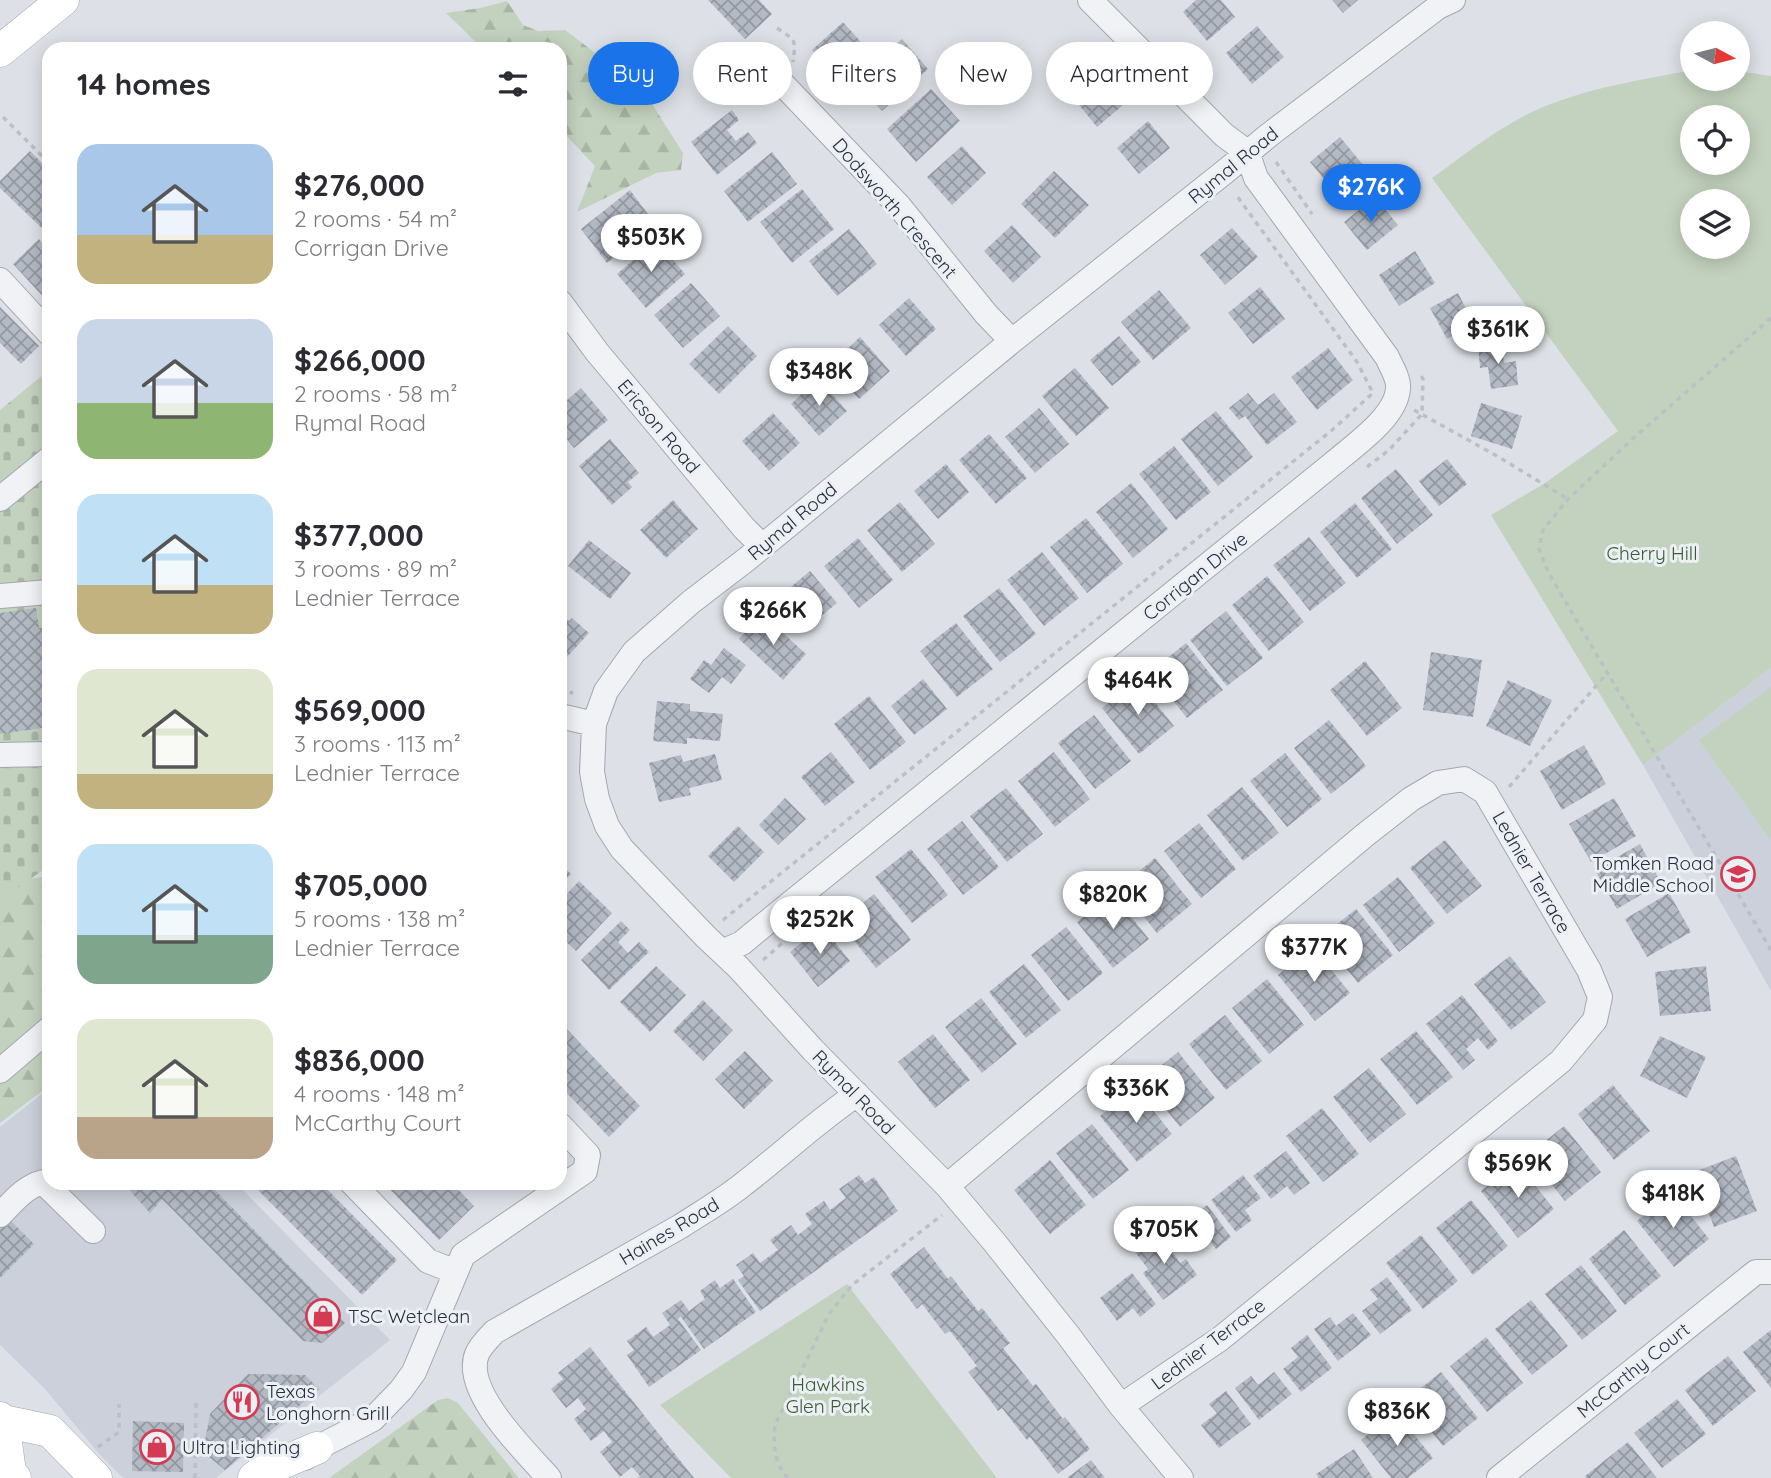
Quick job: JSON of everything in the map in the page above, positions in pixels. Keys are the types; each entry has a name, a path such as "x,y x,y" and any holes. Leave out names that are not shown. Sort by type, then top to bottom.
{"main road":[{"path":"0,51 62,0"},
{"path":"9,1476 1,1419 50,1432 97,1471"},
{"path":"254,1478 262,1471 317,1448"}],"street":[{"path":"1090,0 1224,135 1247,152 1256,177 1387,357 1399,385 1396,402"},
{"name":"Rymal Road","path":"1181,1478 954,1194 622,849 607,826 597,799 592,772 594,724 606,691 634,652 691,602 1247,152 1438,6 1452,0"},
{"name":"Dodsworth Crescent","path":"792,79 986,314 1012,341"},
{"path":"0,280 42,325"},
{"name":"Ericson Road","path":"567,311 597,352 762,546"},
{"name":"Corrigan Drive","path":"722,951 742,943 765,925 1324,470 1375,428 1396,402"},
{"path":"0,499 42,465"},
{"path":"0,596 42,593"},
{"path":"567,718 594,724"},
{"path":"0,755 42,754"},
{"name":"Lednier Terrace","path":"954,1194 1355,844 1411,799 1438,783 1464,779 1485,792 1589,970 1600,997 1595,1020 1561,1061 1220,1339 1121,1406"},
{"path":"0,1071 42,1035"},
{"name":"Haines Road","path":"549,1478 510,1433 479,1390 476,1356 483,1345 494,1332 681,1226 739,1188 857,1094"},
{"path":"567,1132 589,1155 585,1171 567,1183"},
{"path":"0,1215 25,1190 33,1184 42,1182"},
{"path":"51,1190 93,1231"},
{"path":"359,1190 428,1261 456,1272"},
{"path":"280,1478 317,1448 373,1419 401,1390 414,1372 463,1255 557,1190"},
{"name":"McCarthy Court","path":"1499,1478 1756,1272 1771,1272"}],"path":[{"path":"777,28 793,39 796,48 792,55"},
{"path":"3,117 42,156"},
{"path":"723,919 1331,431 1373,393 1357,362 1237,196"},
{"path":"1771,318 1568,499 1543,530 1539,549 1548,572 1771,950"},
{"path":"1396,402 1497,456 1568,499"},
{"path":"1504,793 1608,672"},
{"path":"567,692 573,693"},
{"path":"788,1478 775,1458 775,1425 829,1314 852,1286 954,1194"},
{"path":"195,1478 196,1402"},
{"path":"97,1471 119,1432 119,1404"}],"shaded area":[{"name":"Tomken Road Middle School","path":"1771,668 1771,991 1643,765"},
{"path":"42,1094 42,1190 243,1190 390,1340 216,1478 123,1478 100,1455 45,1389 0,1345 0,1127"}],"green space":[{"path":"507,1 523,25 538,31 565,30 588,47 588,105 653,105 683,153 681,170 656,173 577,212 595,166 567,136 567,42 476,42 446,13"},
{"name":"Cherry Hill","path":"1680,72 1680,91 1750,91 1750,73 1771,76 1771,668 1643,765 1491,515 1545,483 1618,431 1432,178 1523,117 1571,97 1618,84"},
{"path":"42,376 42,871 0,900 0,410"},
{"path":"1771,687 1771,840 1699,740"},
{"path":"42,877 42,1091 0,1123 0,883"},
{"name":"Hawkins Glen Park","path":"847,1284 997,1478 731,1478 660,1405"},
{"path":"448,1398 458,1403 519,1478 329,1478 438,1400"}],"building":[{"path":"708,0 759,0 772,14 745,39"},
{"path":"1196,0 1221,0 1235,17 1207,41 1183,12"},
{"path":"1332,0 1358,0 1343,13"},
{"path":"843,22 861,42 821,42"},
{"path":"1257,26 1284,57 1252,84 1226,53"},
{"path":"921,61 928,69 921,75"},
{"path":"931,89 935,93 935,105 946,105 960,121 916,162 887,129 913,105 921,105 921,98"},
{"path":"877,105 889,105 882,111"},
{"path":"1079,105 1123,105 1097,127"},
{"path":"732,110 739,120 727,130 736,141 748,132 757,143 717,175 691,142"},
{"path":"1148,121 1170,148 1139,174 1117,148"},
{"path":"1340,137 1364,166 1334,191 1310,162"},
{"path":"962,146 986,173 952,205 927,177"},
{"path":"30,151 42,163 42,228 0,188 0,181"},
{"path":"772,152 797,184 748,222 724,191"},
{"path":"1054,171 1089,205 1055,238 1021,204"},
{"path":"802,189 834,229 792,263 760,222"},
{"path":"630,190 656,225 607,263 581,229"},
{"path":"1375,197 1398,225 1367,250 1344,222"},
{"path":"1012,225 1041,257 1013,283 984,251"},
{"path":"1232,228 1258,257 1225,285 1200,255"},
{"path":"849,229 877,264 837,296 809,261"},
{"path":"39,239 42,243 42,295 13,264"},
{"path":"656,240 685,274 646,308 617,274"},
{"path":"1415,251 1435,283 1399,306 1379,275"},
{"path":"691,283 720,316 683,348 654,315"},
{"path":"1260,287 1285,319 1253,344 1228,313"},
{"path":"1159,290 1191,328 1153,360 1121,322"},
{"path":"1458,293 1474,324 1447,339 1430,308"},
{"path":"909,298 936,329 906,356 879,325"},
{"path":"0,307 39,346 21,364 0,343"},
{"path":"728,326 757,356 719,394 689,364"},
{"path":"1119,336 1141,362 1112,386 1090,360"},
{"path":"860,337 890,371 859,399 829,366"},
{"path":"1501,342 1504,363 1516,361 1518,385 1491,389 1488,367 1480,368 1478,345"},
{"path":"1328,348 1353,380 1317,410 1291,377"},
{"path":"1075,368 1109,408 1076,436 1042,396"},
{"path":"818,379 847,411 819,436 791,404"},
{"path":"581,388 608,420 574,448 567,440 567,400"},
{"path":"1248,393 1258,405 1274,393 1297,422 1267,445 1245,416 1239,420 1229,408"},
{"path":"1481,403 1522,416 1512,449 1471,436"},
{"path":"1039,408 1069,444 1035,473 1005,437"},
{"path":"1216,411 1253,457 1218,486 1181,439"},
{"path":"773,413 800,443 769,471 742,441"},
{"path":"989,434 1027,478 996,504 959,460"},
{"path":"610,439 639,473 628,482 632,487 612,505 579,466"},
{"path":"1174,446 1211,492 1176,520 1139,474"},
{"path":"1447,459 1467,484 1439,506 1419,481"},
{"path":"946,464 969,492 938,519 914,491"},
{"path":"1396,469 1433,515 1397,544 1361,498"},
{"path":"1131,483 1168,529 1133,558 1096,512"},
{"path":"673,500 698,529 666,558 640,530"},
{"path":"900,502 935,544 902,572 867,530"},
{"path":"1355,503 1392,549 1357,578 1320,532"},
{"path":"1086,518 1123,564 1087,593 1050,547"},
{"path":"1309,537 1346,583 1310,611 1273,565"},
{"path":"858,538 893,580 859,608 824,566"},
{"path":"589,540 631,573 610,599 568,566"},
{"path":"1042,552 1079,598 1044,626 1007,580"},
{"path":"810,571 837,603 807,628 780,596"},
{"path":"1267,576 1304,622 1269,651 1232,605"},
{"path":"999,588 1036,634 1000,662 963,616"},
{"path":"36,608 39,628 42,628 42,728 0,734 0,613"},
{"path":"1226,611 1263,658 1227,686 1190,640"},
{"path":"762,614 806,654 783,680 739,639"},
{"path":"572,618 589,633 567,657 567,619 569,621"},
{"path":"956,623 993,669 957,697 920,651"},
{"path":"1186,643 1223,690 1187,718 1150,672"},
{"path":"724,648 746,665 731,684 722,677 709,693 690,679 704,660 711,665"},
{"path":"1431,652 1482,660 1473,717 1423,710"},
{"path":"1365,661 1402,708 1367,736 1330,690"},
{"path":"923,679 947,709 914,735 891,706"},
{"path":"1137,680 1174,726 1139,754 1102,708"},
{"path":"1508,680 1552,700 1530,746 1486,726"},
{"path":"869,696 906,742 870,770 834,724"},
{"path":"657,701 690,704 690,711 723,714 720,741 687,738 687,744 653,741"},
{"path":"1094,715 1131,761 1095,789 1058,743"},
{"path":"1329,720 1366,766 1331,794 1294,748"},
{"path":"1584,745 1606,784 1562,810 1540,771"},
{"path":"831,752 855,782 825,806 801,777"},
{"path":"1054,752 1090,799 1055,827 1018,781"},
{"path":"1285,753 1322,799 1287,827 1250,781"},
{"path":"715,754 722,780 689,788 691,795 659,802 649,763 681,755 683,762"},
{"path":"1242,787 1279,833 1243,861 1207,815"},
{"path":"1006,788 1043,834 1007,862 970,816"},
{"path":"785,798 806,819 778,845 759,825"},
{"path":"1614,798 1636,836 1591,862 1569,824"},
{"path":"962,821 999,867 963,895 927,849"},
{"path":"1199,823 1236,869 1201,898 1164,851"},
{"path":"738,826 764,852 734,882 708,856"},
{"path":"1445,840 1482,886 1447,914 1410,868"},
{"path":"1640,844 1661,883 1617,909 1595,870"},
{"path":"911,849 948,895 912,923 875,877"},
{"path":"1155,858 1192,904 1157,933 1120,887"},
{"path":"1398,877 1435,923 1399,952 1363,905"},
{"path":"579,881 612,913 576,951 567,943 567,894"},
{"path":"1112,893 1149,939 1113,968 1077,922"},
{"path":"1669,893 1691,932 1647,957 1625,919"},
{"path":"874,894 911,940 876,968 839,922"},
{"path":"1356,909 1393,955 1358,983 1321,937"},
{"path":"621,921 630,930 618,942 628,953 639,942 649,952 609,990 581,960"},
{"path":"822,926 850,961 818,987 790,952"},
{"path":"1066,927 1103,973 1068,1001 1031,955"},
{"path":"1313,947 1350,993 1315,1021 1278,975"},
{"path":"1510,956 1546,1002 1511,1030 1474,984"},
{"path":"1024,964 1061,1010 1026,1038 989,992"},
{"path":"656,966 686,995 650,1032 620,1002"},
{"path":"1706,966 1711,1011 1660,1016 1655,972"},
{"path":"1267,979 1304,1025 1269,1054 1232,1008"},
{"path":"1462,995 1498,1041 1488,1050 1478,1038 1466,1049 1475,1060 1463,1070 1426,1024"},
{"path":"981,998 1017,1044 982,1073 945,1027"},
{"path":"703,1000 733,1030 703,1061 673,1031"},
{"path":"1225,1015 1262,1061 1226,1090 1189,1044"},
{"path":"567,1029 640,1106 609,1137 567,1093"},
{"path":"1416,1031 1453,1077 1417,1105 1380,1059"},
{"path":"933,1034 970,1080 935,1108 898,1062"},
{"path":"1660,1036 1706,1057 1687,1098 1640,1076"},
{"path":"745,1051 773,1081 744,1109 715,1079"},
{"path":"1178,1052 1215,1098 1180,1127 1143,1080"},
{"path":"1369,1068 1406,1114 1370,1143 1333,1097"},
{"path":"1613,1085 1650,1131 1614,1160 1578,1114"},
{"path":"1135,1088 1172,1134 1137,1162 1100,1116"},
{"path":"1322,1108 1359,1154 1323,1182 1286,1136"},
{"path":"1092,1124 1129,1170 1093,1199 1056,1153"},
{"path":"1564,1126 1601,1172 1565,1201 1528,1155"},
{"path":"1286,1151 1310,1183 1294,1195 1287,1186 1271,1199 1253,1176"},
{"path":"1736,1156 1757,1211 1714,1227 1694,1172"},
{"path":"1050,1160 1086,1205 1050,1234 1014,1190"},
{"path":"1517,1163 1554,1209 1518,1238 1481,1191"},
{"path":"859,1175 865,1183 874,1177 898,1211 760,1311 738,1280 744,1276 736,1265 753,1253 760,1263 778,1250 770,1240 791,1225 798,1235 812,1224 805,1214 824,1201 830,1210 846,1198 839,1189"},
{"path":"1243,1175 1261,1198 1245,1210 1252,1220 1236,1232 1211,1200"},
{"path":"129,1190 215,1190 345,1323 322,1343 303,1341 162,1199 150,1213"},
{"path":"258,1190 328,1190 397,1260 362,1295"},
{"path":"391,1190 459,1190 474,1206 439,1240"},
{"path":"1672,1192 1709,1239 1674,1267 1637,1221"},
{"path":"1471,1200 1508,1246 1473,1275 1436,1228"},
{"path":"1207,1205 1231,1237 1216,1249 1209,1240 1193,1253 1175,1230"},
{"path":"7,1217 34,1244 0,1278 0,1224"},
{"path":"1624,1230 1661,1276 1625,1305 1589,1259"},
{"path":"1158,1232 1180,1263 1186,1259 1197,1275 1163,1300 1143,1273 1148,1269 1133,1249"},
{"path":"1421,1235 1458,1281 1423,1309 1386,1263"},
{"path":"924,1247 948,1279 951,1276 978,1311 982,1308 1010,1343 1003,1348 1090,1449 1058,1474 1030,1437 1027,1440 1002,1408 998,1411 968,1372 977,1366 950,1331 945,1334 922,1304 917,1309 890,1274"},
{"path":"1581,1265 1617,1311 1582,1340 1545,1294"},
{"path":"1132,1273 1156,1304 1140,1317 1133,1308 1117,1321 1100,1298"},
{"path":"1387,1277 1412,1310 1380,1334 1362,1311 1378,1299 1370,1290"},
{"path":"733,1279 756,1312 704,1349 680,1317 678,1319 701,1350 649,1387 627,1355 634,1350 627,1341 646,1327 653,1337 670,1325 662,1313 681,1300 689,1311 705,1299 700,1291 708,1285 715,1280 720,1288"},
{"path":"1531,1300 1568,1346 1532,1375 1495,1329"},
{"path":"1353,1313 1371,1335 1338,1361 1314,1329 1330,1317 1336,1326"},
{"path":"1771,1330 1771,1388 1743,1352"},
{"path":"1307,1335 1332,1368 1301,1392 1283,1369 1298,1357 1291,1348"},
{"path":"1486,1337 1523,1383 1487,1412 1450,1366"},
{"path":"590,1347 694,1478 638,1478 640,1476 632,1467 620,1477 600,1452 612,1442 604,1431 591,1441 574,1419 586,1409 578,1398 566,1408 551,1389 563,1379 558,1373"},
{"path":"1728,1356 1756,1391 1713,1426 1685,1390"},
{"path":"1274,1372 1292,1394 1259,1420 1235,1388 1251,1376 1258,1385"},
{"path":"1441,1372 1478,1418 1443,1446 1406,1400"},
{"path":"248,1374 305,1375 319,1389 225,1470 203,1452 210,1414"},
{"path":"1226,1391 1251,1424 1219,1448 1201,1425 1217,1413 1209,1404"},
{"path":"1677,1399 1706,1434 1662,1468 1634,1433"},
{"path":"1396,1412 1433,1458 1408,1478 1391,1478 1361,1440"},
{"path":"133,1421 184,1423 183,1472 132,1471"},
{"path":"1628,1442 1657,1478 1586,1478 1585,1476"},
{"path":"1354,1449 1373,1478 1319,1478 1316,1474"},
{"path":"1091,1460 1105,1478 1067,1478"}],"place":[{"name":"Tomken Road Middle School","path":"1738,874"},
{"name":"TSC Wetclean","path":"323,1316"},
{"name":"Texas Longhorn Grill","path":"242,1402"},
{"name":"Ultra Lighting","path":"157,1447"}]}
